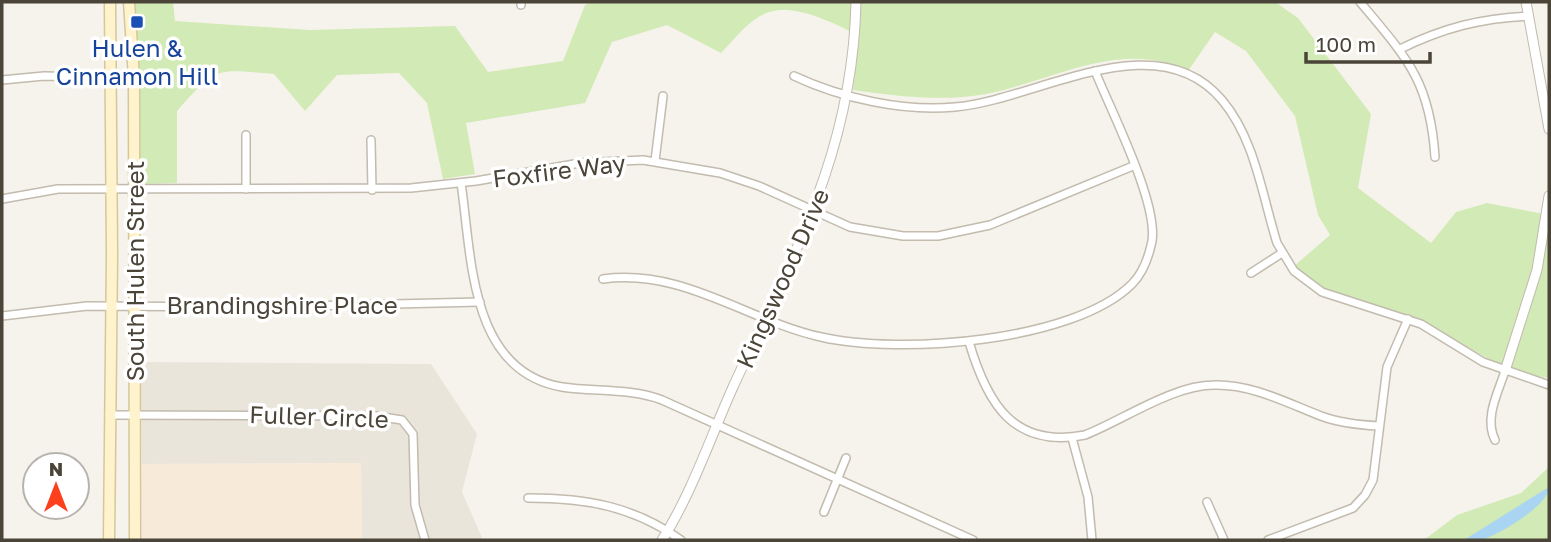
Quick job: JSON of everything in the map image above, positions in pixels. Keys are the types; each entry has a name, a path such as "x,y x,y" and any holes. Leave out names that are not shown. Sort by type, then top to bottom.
{"main road":[{"name":"South Hulen Street","path":"109,540 112,189 110,2"},
{"name":"South Hulen Street","path":"129,2 134,78 135,540"}],"street":[{"name":"Kingswood Drive","path":"662,540 813,211 836,148 855,46 856,2"},
{"path":"1360,2 1400,49 1425,93 1430,110 1435,158"},
{"path":"1526,2 1549,129"},
{"path":"1400,49 1464,23 1529,16"},
{"path":"794,76 848,94 896,104 954,107 1011,97 1110,67 1160,65 1195,77 1212,88 1243,131 1282,253 1294,271 1322,292 1408,319 1505,371 1549,385"},
{"path":"603,279 631,278 681,286 796,330 853,343 935,346 969,342 1077,316 1121,294 1134,283 1147,258 1152,223 1096,71"},
{"path":"2,80 44,76 134,78"},
{"path":"655,161 663,96"},
{"path":"246,135 246,189"},
{"path":"371,139 372,190"},
{"name":"Foxfire Way","path":"2,200 58,189 372,190 461,183 580,163 655,161 720,173 759,186 850,227 874,233 938,236 990,225 1133,166"},
{"path":"461,183 486,327 499,350 527,375 561,387 650,396 973,540"},
{"path":"1495,440 1490,424 1491,411 1537,270 1549,196"},
{"path":"1251,273 1282,253"},
{"name":"Brandingshire Place","path":"2,316 134,305 265,307 480,302"},
{"path":"1268,540 1353,508 1365,495 1373,480 1387,366 1408,319"},
{"path":"969,342 988,395 1014,424 1038,435 1072,438 1103,428 1177,393 1212,385 1236,387 1274,397 1342,422 1379,426"},
{"name":"Fuller Circle","path":"109,415 363,415 402,420 413,434 415,505 425,540"},
{"path":"1072,438 1090,508 1092,540"},
{"path":"824,512 846,458"},
{"path":"528,498 601,503 631,511 681,540"},
{"path":"1207,502 1224,540"},
{"path":"951,540 955,532"}],"shaded area":[{"path":"141,362 431,364 477,434 462,492 483,540 362,540 361,463 142,464"},
{"path":"361,463 362,540 142,540 142,464"}],"green space":[{"path":"134,2 173,2 175,21 310,30 455,26 488,72 563,61 585,5 593,2 1275,2 1298,18 1371,114 1358,188 1431,243 1456,212 1487,203 1549,215 1549,378 1524,374 1491,360 1413,318 1329,294 1293,267 1330,235 1318,215 1295,116 1246,51 1215,32 1188,71 1163,62 1112,60 986,94 936,98 853,90 859,38 815,16 783,10 761,15 742,30 721,53 667,25 612,42 585,103 466,123 475,174 443,179 427,103 399,73 337,75 305,111 274,74 227,72 209,78 177,111 177,183 145,184 139,175"},
{"path":"1549,467 1549,540 1424,540 1457,515 1521,493"}],"water":[{"path":"1549,487 1547,494 1532,511 1499,533 1481,540 1464,540"}],"place":[{"name":"Hulen & Cinnamon Hill","path":"137,22"}]}
